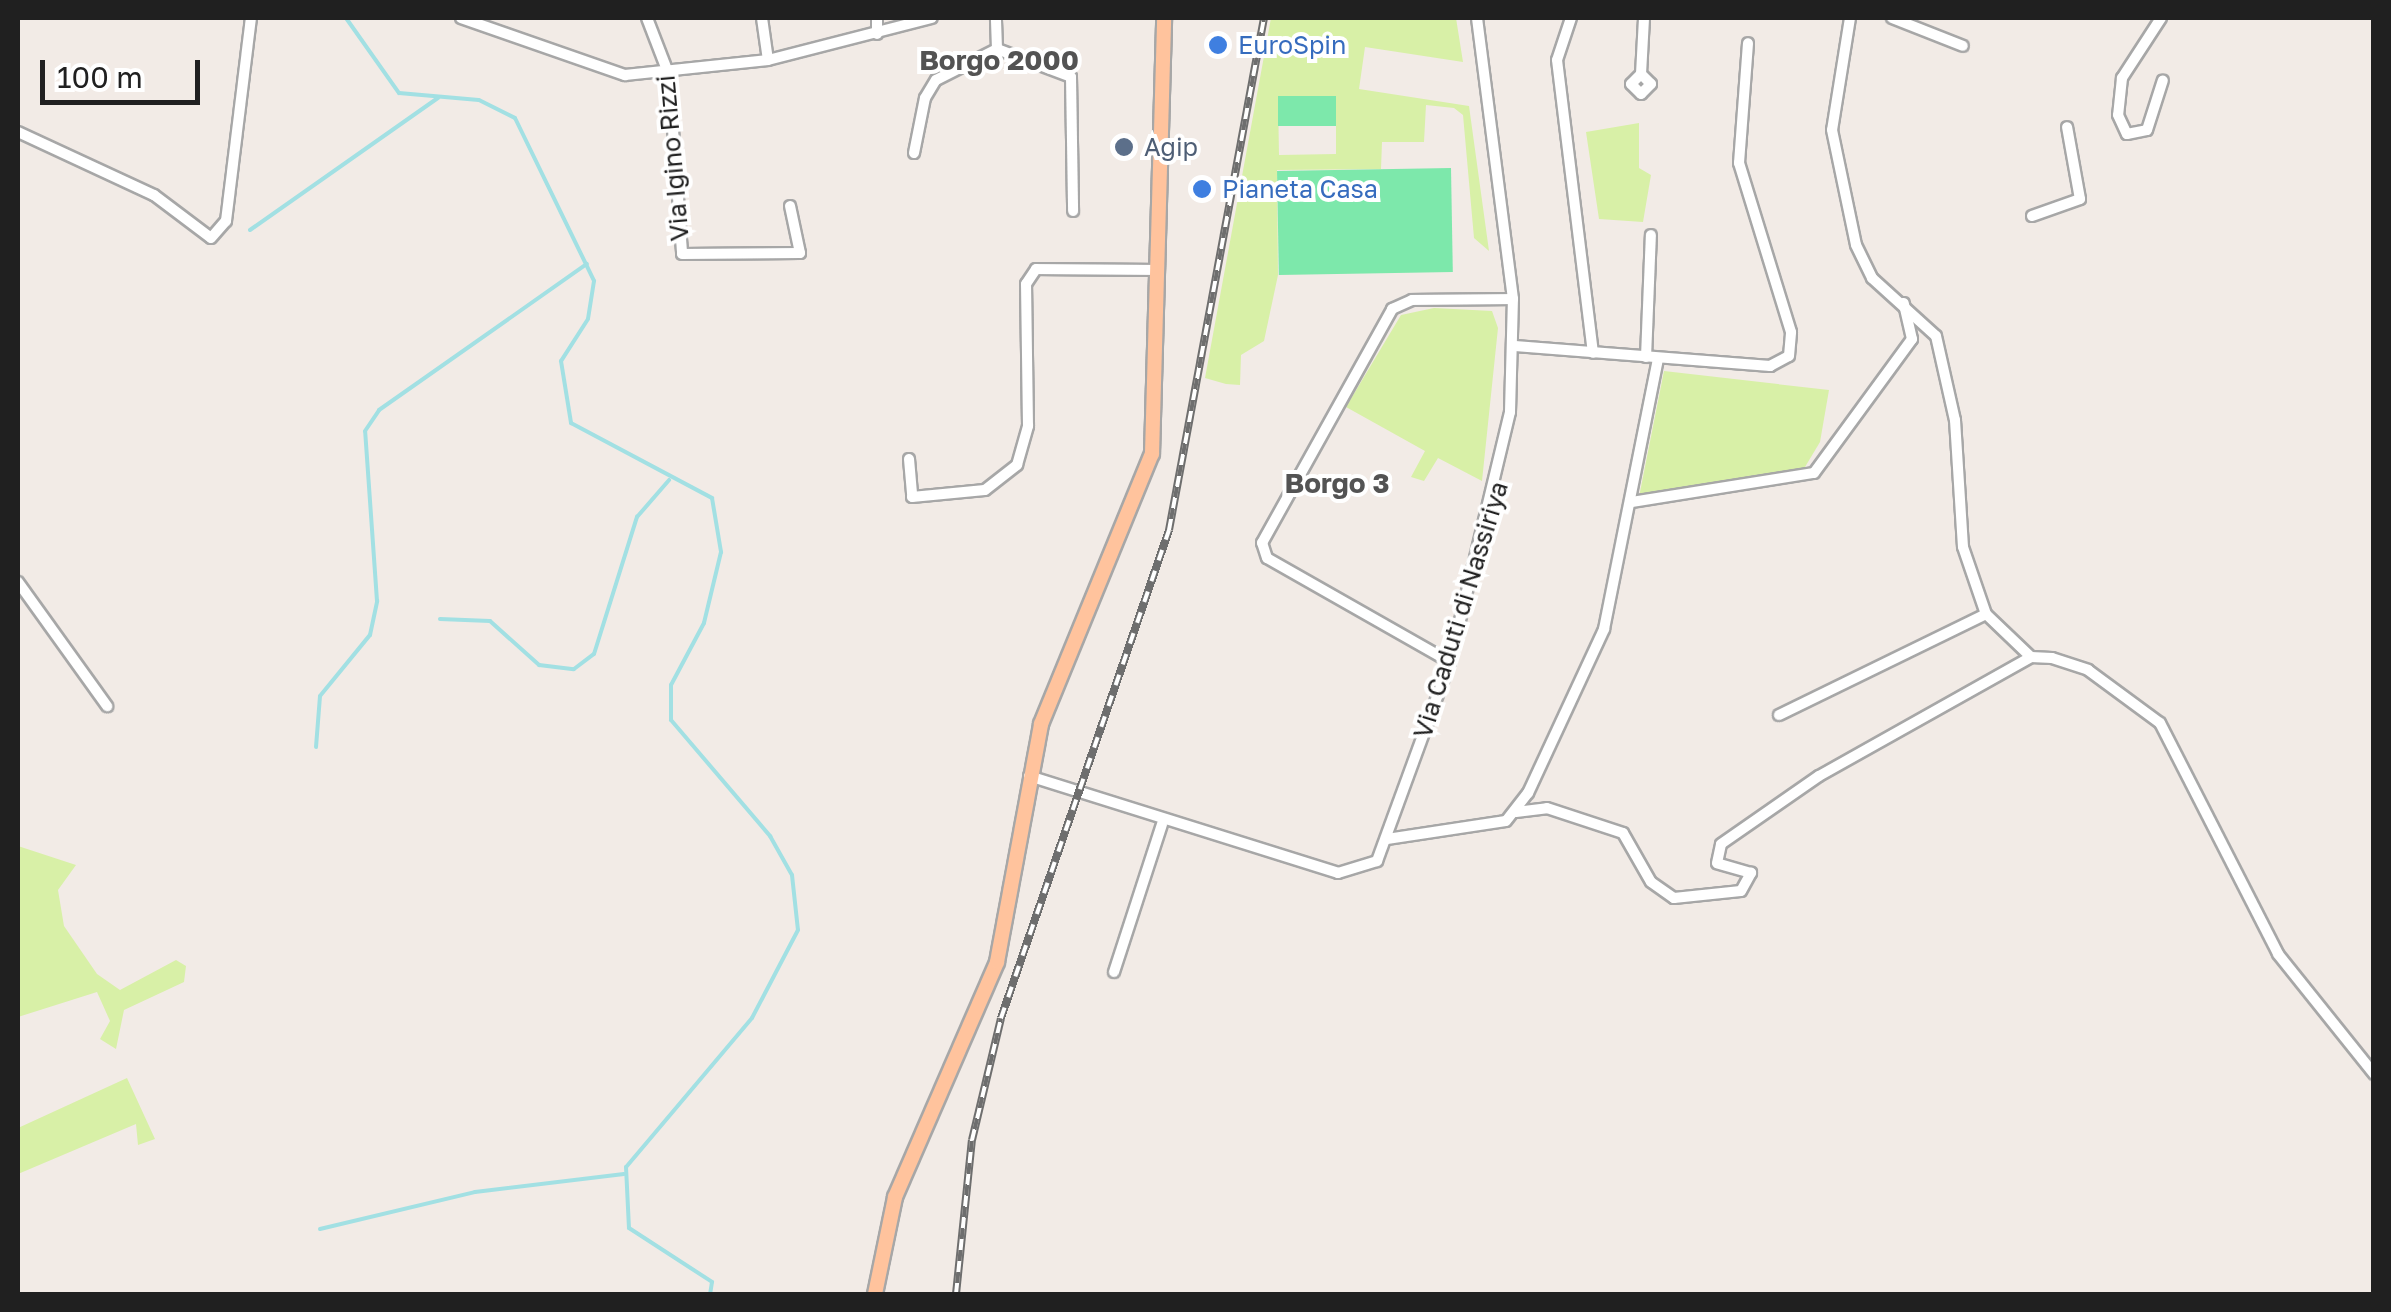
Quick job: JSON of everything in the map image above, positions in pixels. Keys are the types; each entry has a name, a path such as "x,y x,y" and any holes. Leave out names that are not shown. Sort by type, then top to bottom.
{"main road":[{"path":"875,1294 895,1197 997,962 1028,775 1152,454 1164,18"}],"street":[{"path":"18,132 154,195 211,238 226,221 251,18"},
{"path":"461,18 598,70 670,74 768,60 932,18"},
{"name":"Via Igino Rizzi","path":"647,18 670,74 682,254 800,252 790,206"},
{"path":"762,18 768,60"},
{"path":"877,18 877,34"},
{"path":"996,18 997,49"},
{"name":"Via Caduti di Nassiriya","path":"1387,839 1450,662 1503,468 1515,346 1477,18"},
{"path":"1571,18 1557,60 1593,353"},
{"path":"1640,74 1644,18"},
{"path":"1850,18 1834,93 1838,176 1872,278 1926,319 1947,367 1963,547 1986,614 2031,658 2088,670 2160,723 2278,954 2374,1074"},
{"path":"1892,18 1964,46"},
{"path":"2161,18 2122,78 2118,115 2127,134 2147,130 2163,80"},
{"path":"1515,346 1770,366 1792,346 1739,163 1748,43"},
{"path":"914,153 936,80 997,49 1071,77 1073,211"},
{"path":"2032,216 2080,198 2067,127"},
{"path":"1516,812 1604,629 1632,502 1652,358 1651,235"},
{"path":"909,459 912,497 985,490 1017,465 1028,426 1026,284 1036,269 1157,270"},
{"path":"1450,662 1267,558 1262,543 1392,310 1412,300 1512,299"},
{"path":"1632,502 1814,473 1912,339 1904,302"},
{"path":"18,582 107,706"},
{"path":"1778,716 1986,614"},
{"path":"1028,775 1162,824 1348,874 1369,868 1387,839 1547,808 1606,824 1623,833 1643,870 1674,898 1741,890 1751,873 1717,862 1721,844 1819,776 2031,658"},
{"path":"1114,972 1162,824"}],"green space":[{"path":"1271,18 1456,18 1463,62 1365,47 1359,89 1469,106 1489,251 1474,238 1463,115 1454,108 1426,105 1424,142 1382,142 1381,169 1277,170 1278,275 1264,341 1241,355 1240,385 1205,378","holes":["1336,96 1336,154 1279,155 1278,97"]},
{"path":"1278,96 1336,96 1336,126 1278,126"},
{"path":"1639,123 1639,168 1651,175 1643,222 1599,219 1586,132"},
{"path":"1451,168 1453,272 1279,275 1277,171"},
{"path":"1434,308 1492,311 1498,328 1482,481 1438,458 1424,481 1411,477 1425,451 1346,407 1401,315"},
{"path":"1664,371 1829,390 1820,442 1799,477 1639,497"},
{"path":"18,846 76,865 58,890 64,926 97,974 120,990 176,960 186,966 184,982 124,1010 116,1049 100,1039 110,1021 97,992 18,1017"},
{"path":"127,1078 155,1139 138,1145 136,1124 18,1174 18,1128"}],"waterway":[{"path":"346,18 399,93 479,100 515,118 594,281 588,319 561,361 571,423 712,498 721,552 704,623 671,685 671,720 770,836 792,875 798,930 752,1018 626,1167 629,1228 712,1282 710,1294"},
{"path":"250,230 438,98"},
{"path":"316,747 320,696 370,635 377,601 365,431 379,410 587,264"},
{"path":"440,619 490,621 539,665 574,669 594,654 637,517 669,480"},
{"path":"320,1229 475,1192 624,1174"}],"railway":[{"path":"956,1294 972,1140 1001,1018 1169,530 1264,18"}],"place":[{"name":"EuroSpin","path":"1218,45"},
{"name":"Agip","path":"1124,147"},
{"name":"Pianeta Casa","path":"1202,189"}],"district":[{"name":"Borgo 2000","path":"999,60"},
{"name":"Borgo 3","path":"1337,483"}]}
